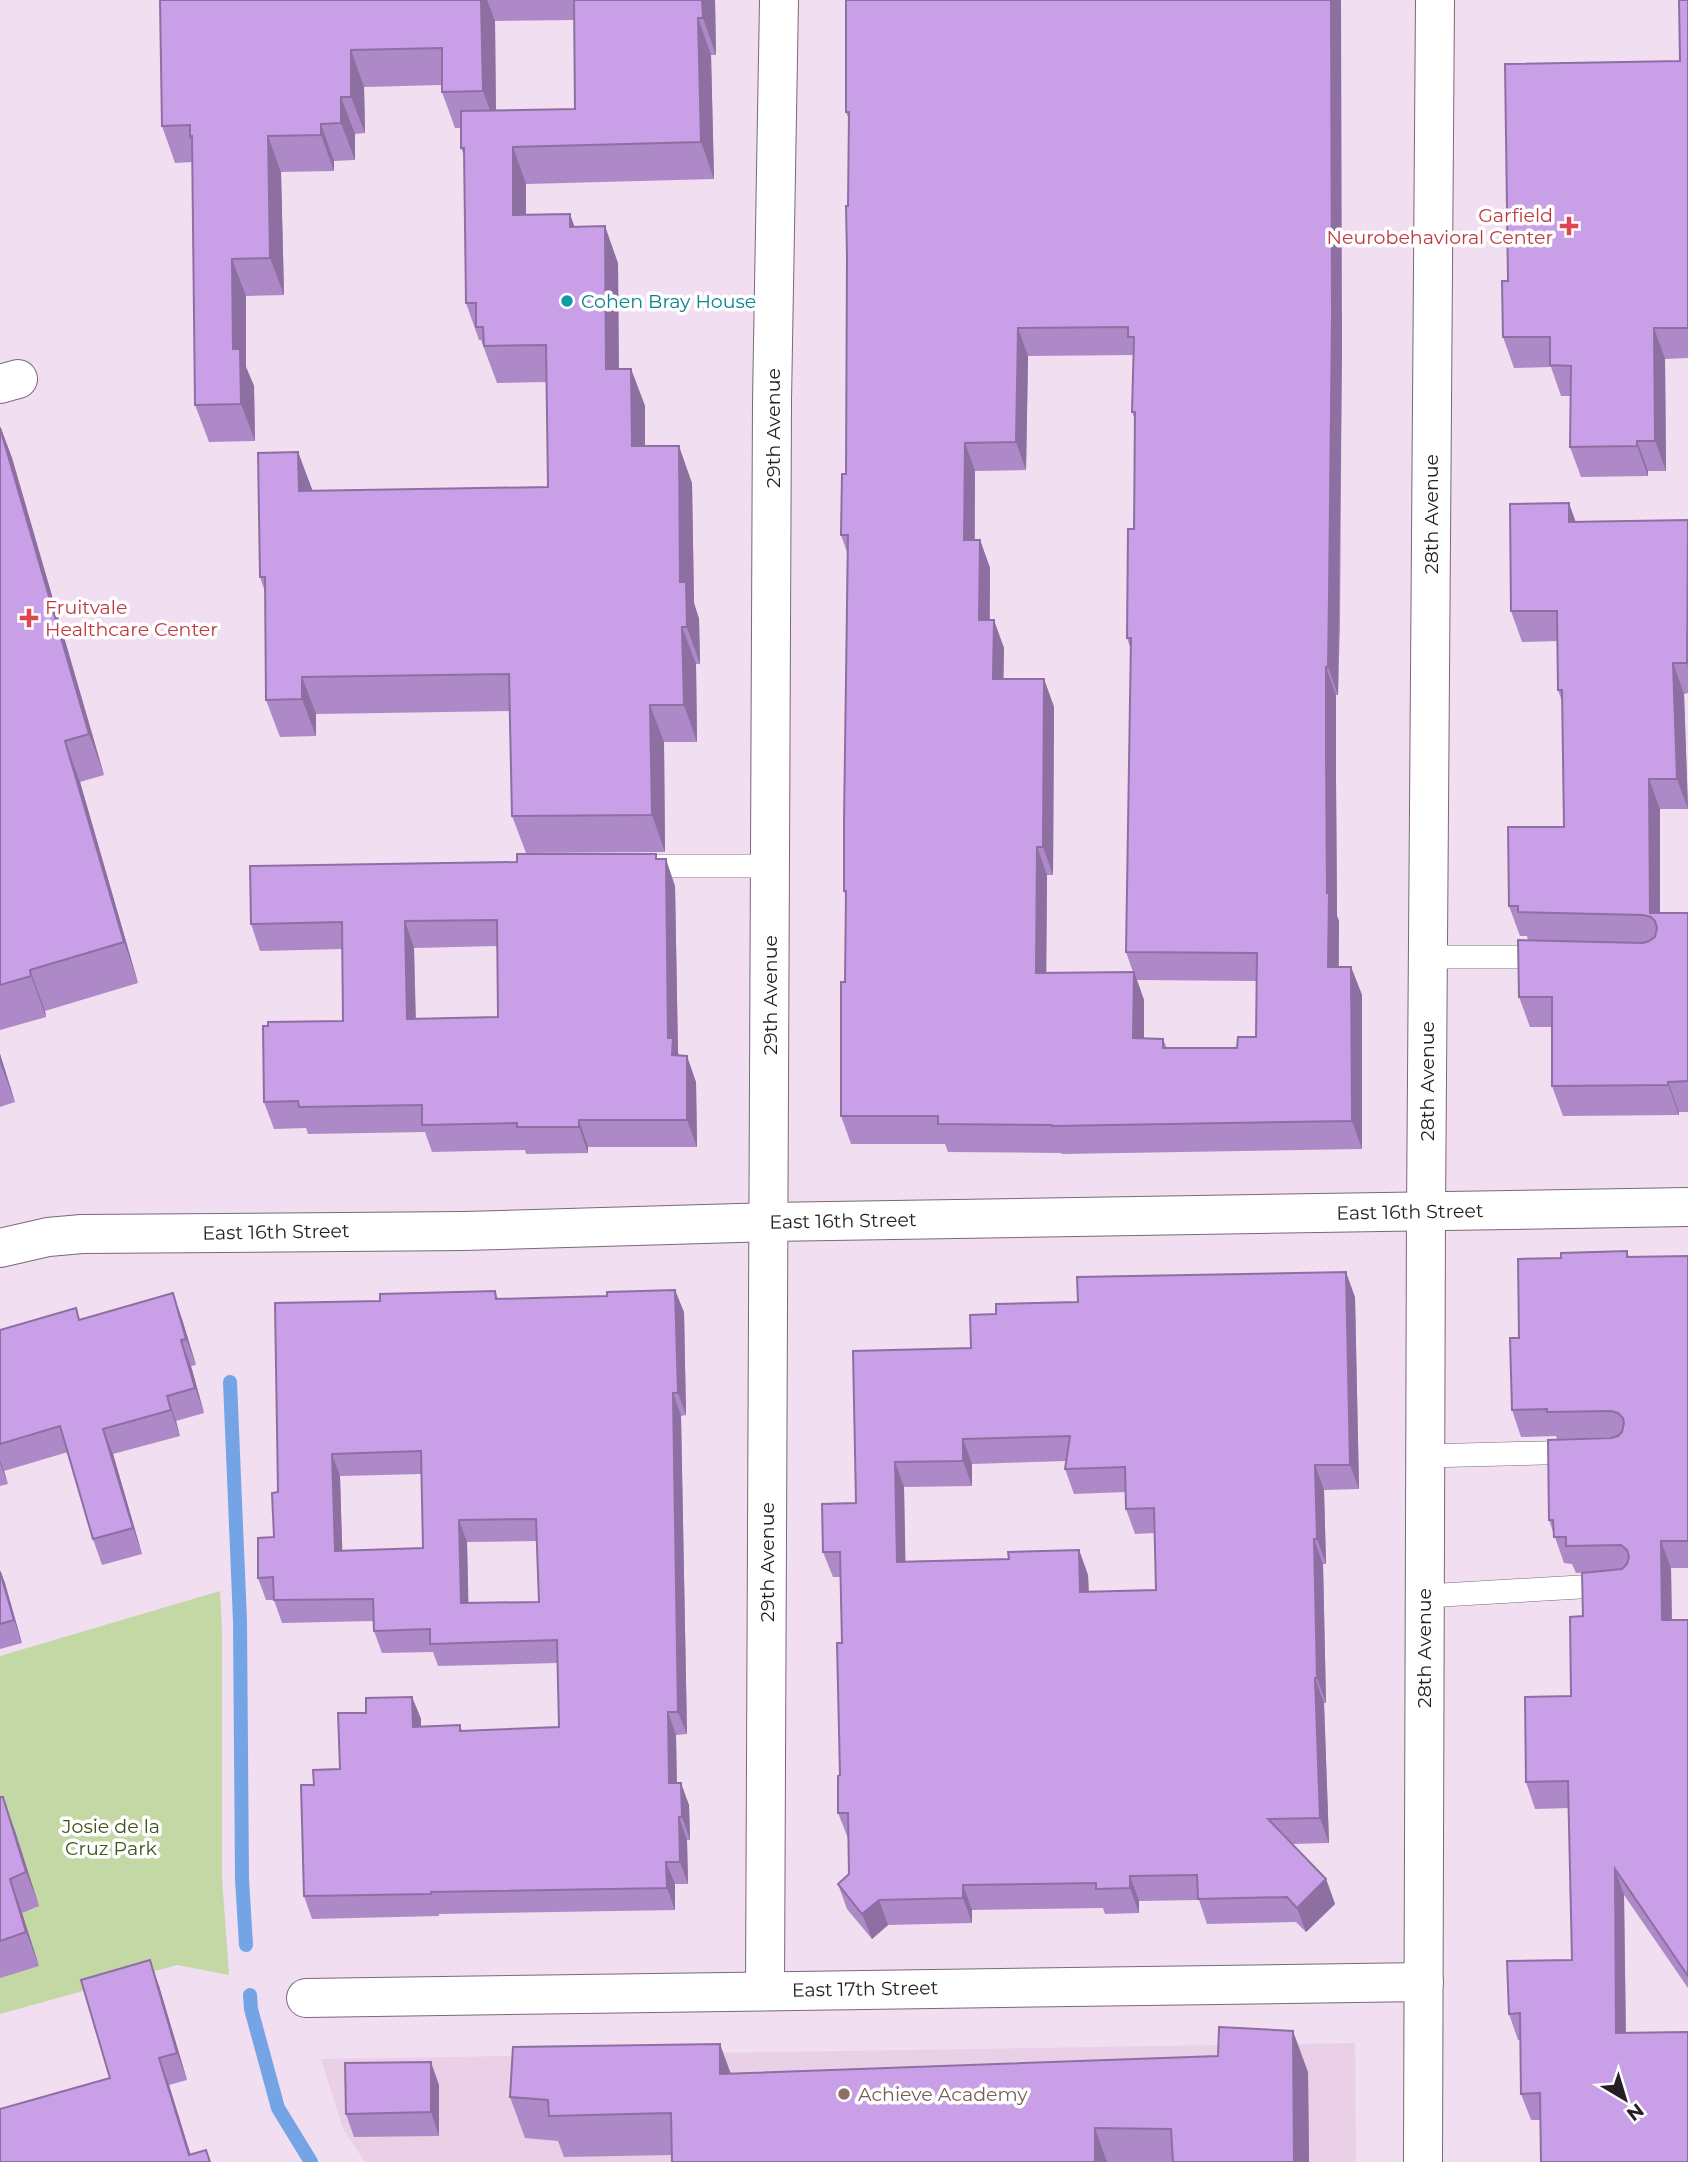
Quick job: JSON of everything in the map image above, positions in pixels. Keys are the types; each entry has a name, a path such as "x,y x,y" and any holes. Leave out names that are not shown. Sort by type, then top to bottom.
{"street":[{"name":"29th Avenue","path":"765,1991 772,414 779,0"},
{"name":"28th Avenue","path":"1423,2162 1434,0"},
{"name":"East 16th Street","path":"0,1248 48,1237 82,1234 464,1231 769,1222 1688,1207"},
{"name":"East 17th Street","path":"306,1998 1424,1982"}],"lane":[{"path":"621,866 771,866"},
{"path":"1428,957 1572,957"},
{"path":"1425,1456 1594,1452"},
{"path":"1424,1595 1625,1584"}],"shaded area":[{"name":"Achieve Academy","path":"1355,2043 1356,2162 365,2162 343,2129 321,2059"}],"green space":[{"name":"Josie de la Cruz Park","path":"220,1591 222,1878 229,1975 177,1965 0,2014 0,1656"}],"building":[{"path":"160,0 481,0 483,91 442,92 442,48 351,50 351,97 341,97 341,123 321,124 321,135 268,136 270,258 232,259 233,349 240,349 241,404 195,405 192,136 190,137 190,125 162,126"},
{"path":"574,0 702,0 703,18 698,18 701,142 513,147 513,215 570,214 570,227 605,226 606,369 631,369 632,446 679,446 680,582 686,582 687,627 682,627 684,705 650,705 652,815 512,816 509,674 302,677 302,699 266,700 265,577 260,577 258,453 298,452 299,491 548,487 546,345 484,346 483,327 476,327 476,303 466,303 461,111 575,109"},
{"path":"846,0 1331,0 1332,315 1326,667 1328,967 1351,967 1352,1121 1052,1126 938,1124 938,1116 841,1116 841,982 845,982 848,535 841,535 842,474 846,474 846,206 849,112 846,112","holes":["1128,327 1128,337 1134,337 1132,412 1135,412 1134,529 1128,529 1127,638 1131,638 1126,952 1257,953 1256,1037 1238,1037 1237,1048 1163,1048 1163,1039 1133,1038 1134,972 1036,973 1037,847 1043,847 1044,679 993,679 994,620 979,620 980,540 964,540 965,443 1016,442 1018,328"]},
{"name":"Garfield Neurobehavioral Center","path":"1679,0 1688,0 1688,328 1654,328 1655,441 1637,441 1637,446 1570,447 1571,366 1550,365 1550,337 1503,337 1502,281 1508,281 1505,64 1680,61"},
{"name":"Fruitvale Healthcare Center","path":"0,428 89,734 65,741 124,942 30,970 31,976 0,985"},
{"path":"1569,503 1569,522 1688,520 1687,663 1673,663 1677,779 1649,779 1650,913 1688,913 1688,1081 1668,1082 1668,1085 1552,1086 1552,997 1519,997 1518,940 1643,943 1655,937 1657,928 1651,917 1643,915 1518,912 1518,906 1509,906 1508,827 1564,827 1562,690 1558,690 1557,611 1511,611 1510,504"},
{"path":"517,854 656,854 656,859 666,859 668,1038 673,1038 672,1055 687,1056 687,1120 579,1120 579,1127 517,1127 517,1123 422,1125 422,1105 299,1107 298,1101 264,1102 263,1026 268,1026 268,1022 343,1021 342,922 251,924 250,866 517,862","holes":["497,920 498,1017 407,1019 405,921"]},
{"path":"1627,1251 1627,1257 1688,1256 1688,1541 1661,1541 1662,1620 1688,1620 1688,1976 1615,1869 1616,2033 1688,2032 1688,2162 1541,2162 1540,2093 1521,2094 1520,2013 1509,2014 1507,1961 1572,1960 1568,1781 1526,1782 1525,1697 1571,1696 1570,1617 1583,1616 1582,1573 1622,1569 1629,1557 1627,1550 1621,1545 1566,1546 1566,1537 1554,1537 1553,1520 1549,1520 1548,1440 1611,1438 1622,1432 1624,1423 1618,1413 1611,1411 1512,1410 1510,1338 1519,1338 1518,1259 1561,1258 1561,1253"},
{"path":"1346,1272 1350,1465 1315,1465 1315,1678 1320,1818 1268,1819 1326,1879 1297,1908 1287,1897 1198,1899 1197,1875 1130,1876 1130,1888 1096,1889 1096,1883 963,1885 963,1898 879,1900 862,1914 838,1884 849,1874 848,1813 838,1813 840,1775 837,1643 842,1643 840,1552 823,1552 822,1504 856,1503 853,1351 971,1348 970,1315 996,1314 996,1304 1078,1302 1077,1277","holes":["1070,1436 1065,1469 1125,1467 1126,1509 1154,1508 1156,1590 1080,1592 1079,1550 1008,1552 1009,1559 897,1562 895,1462 963,1461 963,1439"]},
{"path":"675,1290 678,1393 673,1393 678,1712 668,1712 669,1783 681,1783 682,1817 679,1817 680,1862 666,1862 667,1888 304,1896 301,1785 314,1785 313,1770 340,1769 338,1713 366,1713 366,1698 412,1697 413,1727 460,1725 460,1731 559,1727 557,1640 430,1644 430,1629 374,1631 373,1599 274,1600 273,1577 258,1578 258,1538 274,1537 272,1493 278,1492 275,1303 380,1301 380,1294 495,1291 496,1299 607,1296 607,1292","holes":["421,1451 423,1548 335,1551 332,1454","536,1519 539,1602 461,1603 459,1520"]},
{"path":"173,1293 186,1339 181,1340 195,1388 167,1396 171,1410 103,1429 133,1528 93,1539 60,1426 0,1444 0,1330 76,1308 79,1320"},
{"path":"0,1572 14,1620 0,1624"},
{"path":"0,1797 3,1797 26,1872 10,1879 26,1932 0,1941"},
{"path":"150,1960 177,2053 159,2058 189,2155 206,2150 210,2162 0,2162 0,2109 110,2078 81,1980"},
{"name":"Achieve Academy","path":"1219,2027 1293,2031 1294,2162 1173,2162 1171,2129 1095,2128 1095,2162 672,2162 671,2113 549,2116 548,2100 510,2097 513,2047 720,2044 720,2074 1218,2056"},
{"path":"431,2062 431,2112 346,2114 345,2063"}],"waterway":[{"path":"230,1382 240,1621 242,1879 246,1945"},
{"path":"250,1995 251,2009 278,2108 311,2162"}],"place":[{"name":"Garfield Neurobehavioral Center","path":"1569,226"},
{"name":"Cohen Bray House","path":"567,301"},
{"name":"Fruitvale Healthcare Center","path":"29,618"},
{"name":"Achieve Academy","path":"844,2094"}]}
